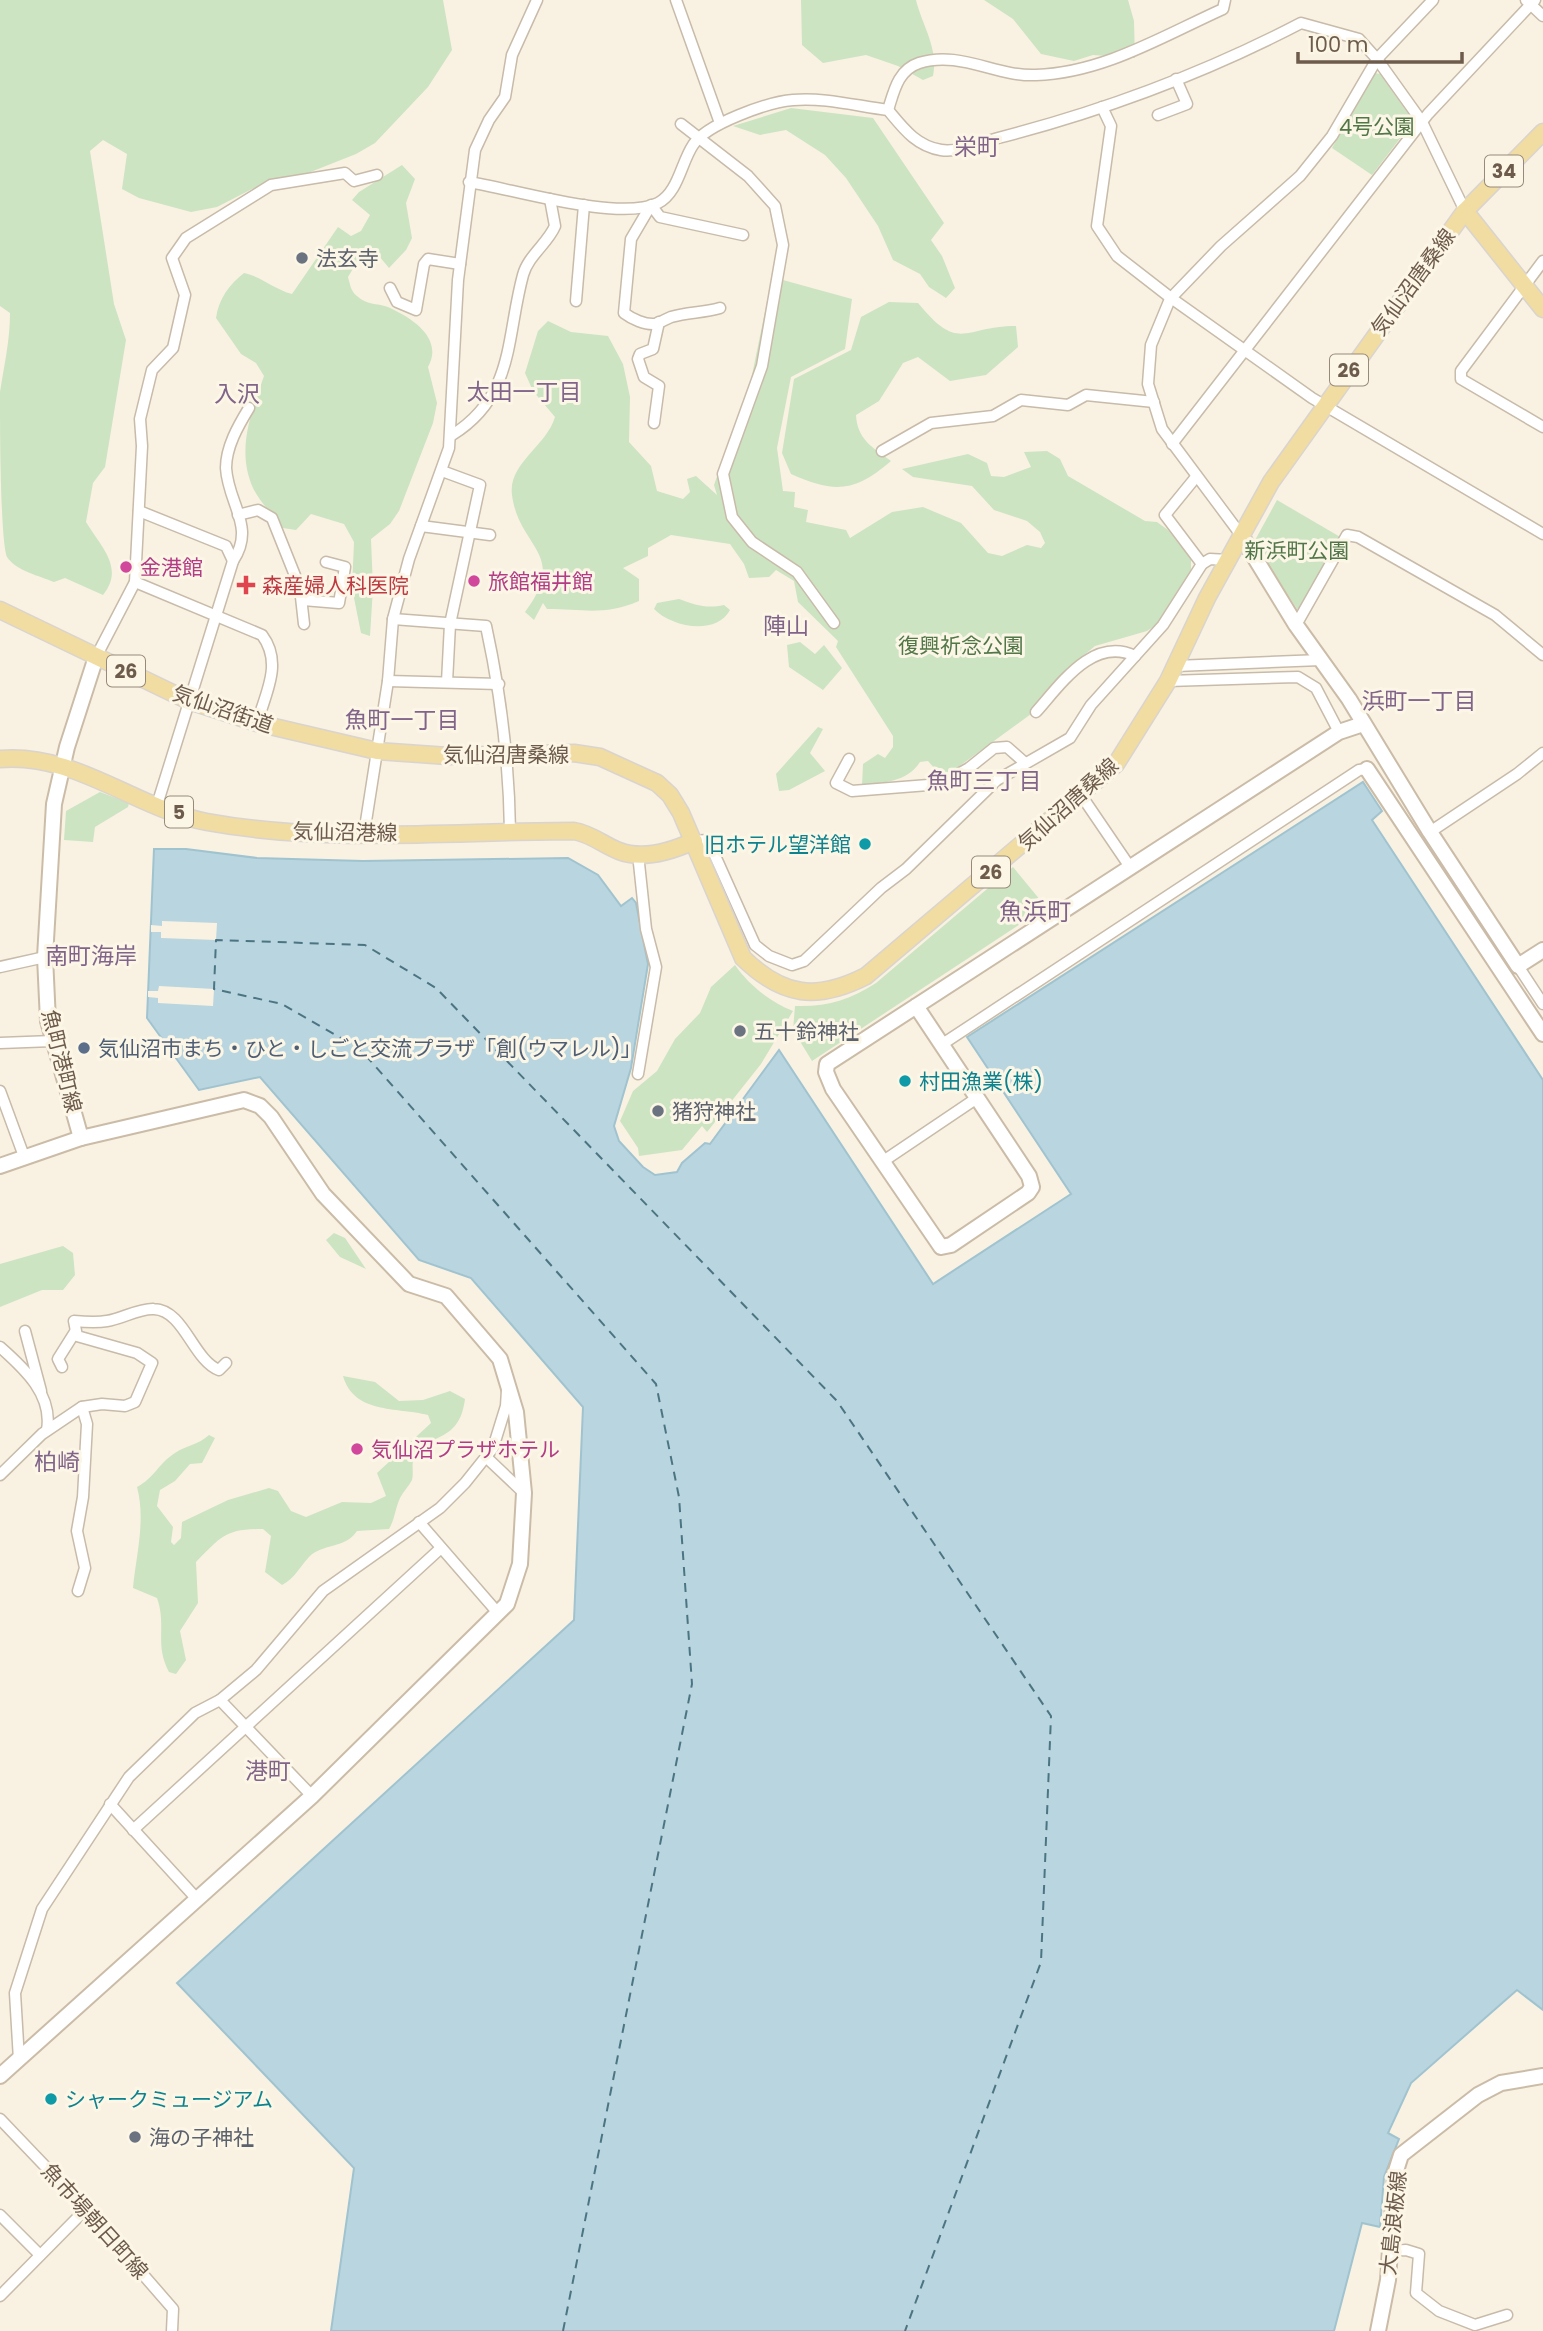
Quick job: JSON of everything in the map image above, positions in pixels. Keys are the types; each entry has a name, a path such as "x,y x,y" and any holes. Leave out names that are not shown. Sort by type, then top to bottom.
{"main road":[{"name":"34","path":"1465,211 1543,132"},
{"name":"気仙沼唐桑線","path":"377,751 448,756 574,753 614,761 657,783 670,795 694,841 743,958 762,974 799,993 828,992 866,976 1116,764 1172,673 1228,559 1271,482 1465,211 1522,286 1543,309"},
{"name":"気仙沼街道","path":"0,610 189,701 257,723 377,751"},
{"name":"気仙沼港線","path":"0,759 14,758 62,766 204,821 270,831 365,834 574,831 590,834 621,852 638,854 669,851 694,841"}],"street":[{"path":"365,834 388,681 393,620 452,435 452,360 460,264 475,150 505,97 512,55 537,0"},
{"path":"676,0 720,123"},
{"path":"888,110 902,74 920,63 939,59 972,61 1020,75 1037,75 1098,65 1223,9 1225,0"},
{"path":"1433,0 1377,59 1332,136 1300,176 1221,246 1171,298 1151,345 1148,384 1162,429 1241,535 1296,625 1349,699 1430,832 1543,1004"},
{"path":"1172,444 1422,122 1531,1 1543,16"},
{"path":"469,182 515,189 584,205 639,208 659,203 675,184 699,136 720,123 792,100 888,110 915,141 943,151 1044,126 1102,107 1236,57 1301,23 1359,39 1377,59 1422,122 1465,211"},
{"path":"1158,116 1187,104 1176,79"},
{"path":"1102,107 1111,125 1097,226 1117,256 1244,351 1324,406 1543,534"},
{"path":"681,124 747,176 775,206 783,246 762,366 723,474 732,517 752,542 797,572 834,623"},
{"path":"96,657 135,582 140,419 152,370 173,348 185,295 172,258 186,238 271,184 345,173 354,181 377,176"},
{"path":"452,435 463,428 491,398 502,378 524,272 555,226 550,199"},
{"path":"576,301 584,205"},
{"path":"651,205 660,217 743,235"},
{"path":"651,205 631,239 624,313 633,319 659,322 720,308"},
{"path":"390,288 397,302 416,310 424,264 428,259 460,264"},
{"path":"1543,261 1461,371 1461,379 1543,427"},
{"path":"654,423 659,386 644,377 638,359 640,354 653,348 659,322"},
{"path":"881,451 931,423 993,416 1021,400 1068,405 1086,395 1154,402"},
{"path":"157,805 233,561 241,550 244,529 226,467 234,433 249,408"},
{"path":"442,471 480,485 450,624 447,682"},
{"path":"1196,477 1165,515 1202,564"},
{"path":"238,514 258,510 272,517 294,568 303,600 304,624"},
{"path":"139,512 226,546 233,561"},
{"path":"421,526 470,535 490,535"},
{"path":"1296,625 1347,536 1358,537 1495,615 1543,655"},
{"path":"694,841 708,840 755,945 769,956 792,965 804,961 881,888 906,869 976,797 1024,762 1070,738 1091,705 1163,625 1202,564 1210,559 1228,559"},
{"path":"303,600 339,603 345,567 326,562"},
{"path":"135,582 262,635 271,647 275,664 257,723"},
{"path":"393,620 486,626 499,684 509,755 510,831"},
{"path":"1036,712 1076,668 1094,656 1121,649 1135,656"},
{"name":"魚町港町線","path":"96,657 62,766 51,838 46,957 48,1021 81,1138 244,1100 260,1106 271,1117 323,1194 409,1284 446,1296 500,1359 507,1378"},
{"path":"1172,673 1321,660"},
{"path":"1172,673 1298,677 1316,688 1339,732"},
{"path":"388,681 499,684"},
{"path":"916,1006 1028,1176 1032,1187 1028,1194 951,1245 942,1247 882,1162 826,1072 827,1064 916,1006 1130,867 1339,732 1363,724"},
{"path":"849,759 836,783 852,791 941,784 969,768 994,748 1007,747 1024,762"},
{"path":"1430,832 1517,774 1543,753"},
{"path":"941,1045 1347,777 1367,769 1543,1034"},
{"path":"1081,794 1130,867"},
{"path":"638,854 646,929 656,967 638,1074"},
{"path":"1518,966 1543,950"},
{"path":"0,967 46,957"},
{"path":"0,1043 53,1041"},
{"path":"0,1091 25,1159"},
{"path":"882,1162 977,1098"},
{"path":"0,1166 81,1138"},
{"path":"62,1367 58,1359 75,1332 74,1321 108,1321 152,1308 163,1311 178,1325 209,1366 219,1370 226,1363"},
{"path":"25,1331 41,1392"},
{"path":"0,1475 47,1430 82,1407 102,1404 125,1406 135,1402 152,1363 136,1353 84,1340 75,1332"},
{"path":"0,1347 20,1364 41,1392 50,1413 47,1430"},
{"path":"19,2060 15,1993 42,1909 129,1777 195,1713 220,1700 257,1670 323,1591 440,1508 493,1448 506,1406 507,1378"},
{"path":"0,2077 196,1898 312,1797 507,1604 520,1564 524,1493 520,1438 507,1378"},
{"path":"78,1591 85,1568 77,1531 83,1497 87,1424 82,1407"},
{"path":"485,1457 524,1493"},
{"path":"419,1522 498,1613"},
{"path":"133,1830 441,1548"},
{"path":"220,1700 312,1797"},
{"path":"110,1804 196,1898"},
{"name":"大島浪板線","path":"1378,2331 1388,2280 1395,2174 1401,2155 1478,2095 1501,2083 1543,2076"},
{"name":"魚市場朝日町線","path":"0,2119 86,2208 173,2309 172,2331"},
{"path":"0,2296 86,2208"},
{"path":"0,2215 40,2255"},
{"path":"1390,2251 1406,2250 1419,2255 1416,2293 1439,2311 1475,2325 1507,2315"}],"green space":[{"path":"0,0 443,0 452,50 428,87 375,143 356,154 303,175 252,189 217,207 191,212 139,198 122,189 127,154 103,140 90,151 114,304 126,340 105,467 93,483 86,522 104,549 111,567 112,576 103,595 65,578 54,582 22,569 7,557 5,546 0,392 10,313 0,306"},
{"path":"801,0 916,0 932,47 933,76 923,80 898,66 866,55 823,63 802,45"},
{"path":"984,0 1128,0 1134,21 1135,58 1093,55 1074,61 1041,54 1013,19"},
{"name":"4号公園","path":"1375,73 1380,74 1412,119 1372,175 1332,148"},
{"path":"791,108 873,118 944,223 931,240 942,256 955,288 946,298 929,287 920,274 893,260 878,226 846,178 825,155 786,130 760,135 733,126"},
{"path":"402,165 415,179 406,203 412,238 406,250 389,268 374,250 363,252 348,277 353,292 361,299 388,307 407,317 429,338 432,357 428,367 437,403 433,423 399,511 390,524 371,539 373,588 370,636 361,633 352,588 354,542 344,524 311,514 296,530 283,528 253,488 246,460 247,432 264,376 256,363 241,354 216,318 226,292 244,273 292,294 338,227 351,236 361,231 370,215 352,200 359,192"},
{"name":"復興祈念公園","path":"772,277 852,299 845,349 791,377 777,448 783,491 795,492 794,507 808,510 806,522 846,530 850,538 892,512 923,507 961,523 988,553 1002,556 1027,545 1041,548 1045,543 1040,532 1027,521 994,510 972,486 913,477 902,469 968,454 987,463 991,476 1004,477 1031,467 1024,452 1047,451 1060,459 1068,476 1145,521 1157,522 1168,530 1191,559 1191,571 1159,623 1147,631 1095,646 1071,666 1031,714 943,778 928,761 920,762 901,778 862,785 863,764 878,754 885,758 893,747 893,736 836,647 838,641 798,602 794,581 776,570 769,577 749,578 744,564 730,544 671,535 648,548 648,556 623,568 639,579 639,601 615,609 593,611 547,609 543,603 534,620 525,612 543,576 542,563 516,513 512,484 521,464 544,437 555,417 533,391 525,373 538,331 548,321 571,332 608,336 623,364 630,397 629,442 651,466 657,491 683,499 690,492 687,479 696,476 717,495 714,485 751,380"},
{"path":"889,302 918,303 932,319 953,333 1016,326 1018,347 986,375 950,381 918,357 903,363 879,401 856,415 863,437 891,461 866,479 843,487 820,484 791,474 782,453 794,379 851,350 861,317"},
{"name":"新浜町公園","path":"1277,500 1342,538 1303,607 1297,609 1254,542"},
{"path":"679,599 701,606 724,605 730,610 715,623 693,626 671,620 654,609 657,603"},
{"path":"800,642 815,654 824,645 842,668 823,690 789,667 787,645"},
{"path":"818,727 823,729 810,753 825,771 789,790 779,791 776,774"},
{"path":"100,792 129,803 128,807 95,827 93,842 64,840 66,811"},
{"path":"1013,867 1046,907 812,1061 793,1030 795,1006 838,1001 876,983"},
{"path":"735,965 761,992 793,1011 761,1064 707,1132 702,1126 682,1150 639,1156 638,1148 620,1121 633,1091 657,1071 675,1039 700,1013 711,987"},
{"path":"334,1233 345,1238 366,1269 340,1257 326,1240"},
{"path":"63,1246 73,1253 75,1275 63,1290 42,1290 0,1307 0,1264"},
{"path":"343,1376 375,1382 399,1401 423,1400 450,1391 465,1399 462,1414 449,1431 419,1450 414,1458 412,1480 400,1498 389,1529 357,1531 346,1541 309,1557 294,1576 282,1585 265,1572 271,1536 263,1529 240,1530 225,1536 212,1546 196,1562 198,1603 180,1631 186,1660 176,1674 169,1672 162,1653 161,1617 157,1598 133,1588 140,1538 141,1512 137,1487 175,1453 209,1435 215,1438 202,1463 190,1464 175,1481 160,1490 157,1506 173,1527 171,1542 174,1545 181,1538 182,1522 228,1500 269,1488 278,1491 291,1511 306,1517 342,1502 371,1503 386,1496 377,1473 431,1423 428,1415 366,1403 348,1388"}],"water":[{"path":"1363,782 1382,811 1372,820 1543,1080 1543,2010 1517,1990 1411,2083 1388,2133 1399,2139 1384,2177 1380,2227 1362,2223 1334,2331 331,2331 354,2168 177,1983 574,1620 583,1407 471,1278 419,1260 260,1077 199,1090 147,1018 154,849 186,849 257,858 363,861 568,858 598,875 621,906 632,898 636,903 648,964 631,1068 614,1126 619,1141 643,1167 655,1175 677,1172 682,1163 705,1143 710,1144 779,1050 933,1284 1071,1194 967,1037"}],"pier":[{"path":"162,921 217,923 216,940 161,938 161,932 151,932 151,925 162,926"},
{"path":"159,986 214,989 213,1006 158,1003 158,998 148,997 148,991 158,991"}],"ferry route":[{"path":"563,2331 692,1684 679,1497 656,1384 360,1049 282,1004 214,989 216,940 365,945 436,988 837,1401 1051,1716 1041,1962 905,2331"}],"place":[{"name":"法玄寺","path":"302,258"},
{"name":"金港館","path":"126,567"},
{"name":"旅館福井館","path":"474,581"},
{"name":"森産婦人科医院","path":"246,585"},
{"name":"旧ホテル望洋館","path":"865,844"},
{"name":"五十鈴神社","path":"740,1031"},
{"name":"気仙沼市まち・ひと・しごと交流プラザ「創(ウマレル)」","path":"84,1048"},
{"name":"村田漁業(株)","path":"905,1081"},
{"name":"猪狩神社","path":"658,1111"},
{"name":"気仙沼プラザホテル","path":"357,1449"},
{"name":"シャークミュージアム","path":"51,2099"},
{"name":"海の子神社","path":"135,2137"}],"district":[{"name":"栄町","path":"977,147"},
{"name":"太田一丁目","path":"524,392"},
{"name":"入沢","path":"237,394"},
{"name":"陣山","path":"786,626"},
{"name":"浜町一丁目","path":"1419,701"},
{"name":"魚町一丁目","path":"402,720"},
{"name":"魚町三丁目","path":"984,781"},
{"name":"魚浜町","path":"1035,911"},
{"name":"南町海岸","path":"91,956"},
{"name":"柏崎","path":"57,1462"},
{"name":"港町","path":"268,1771"}]}
